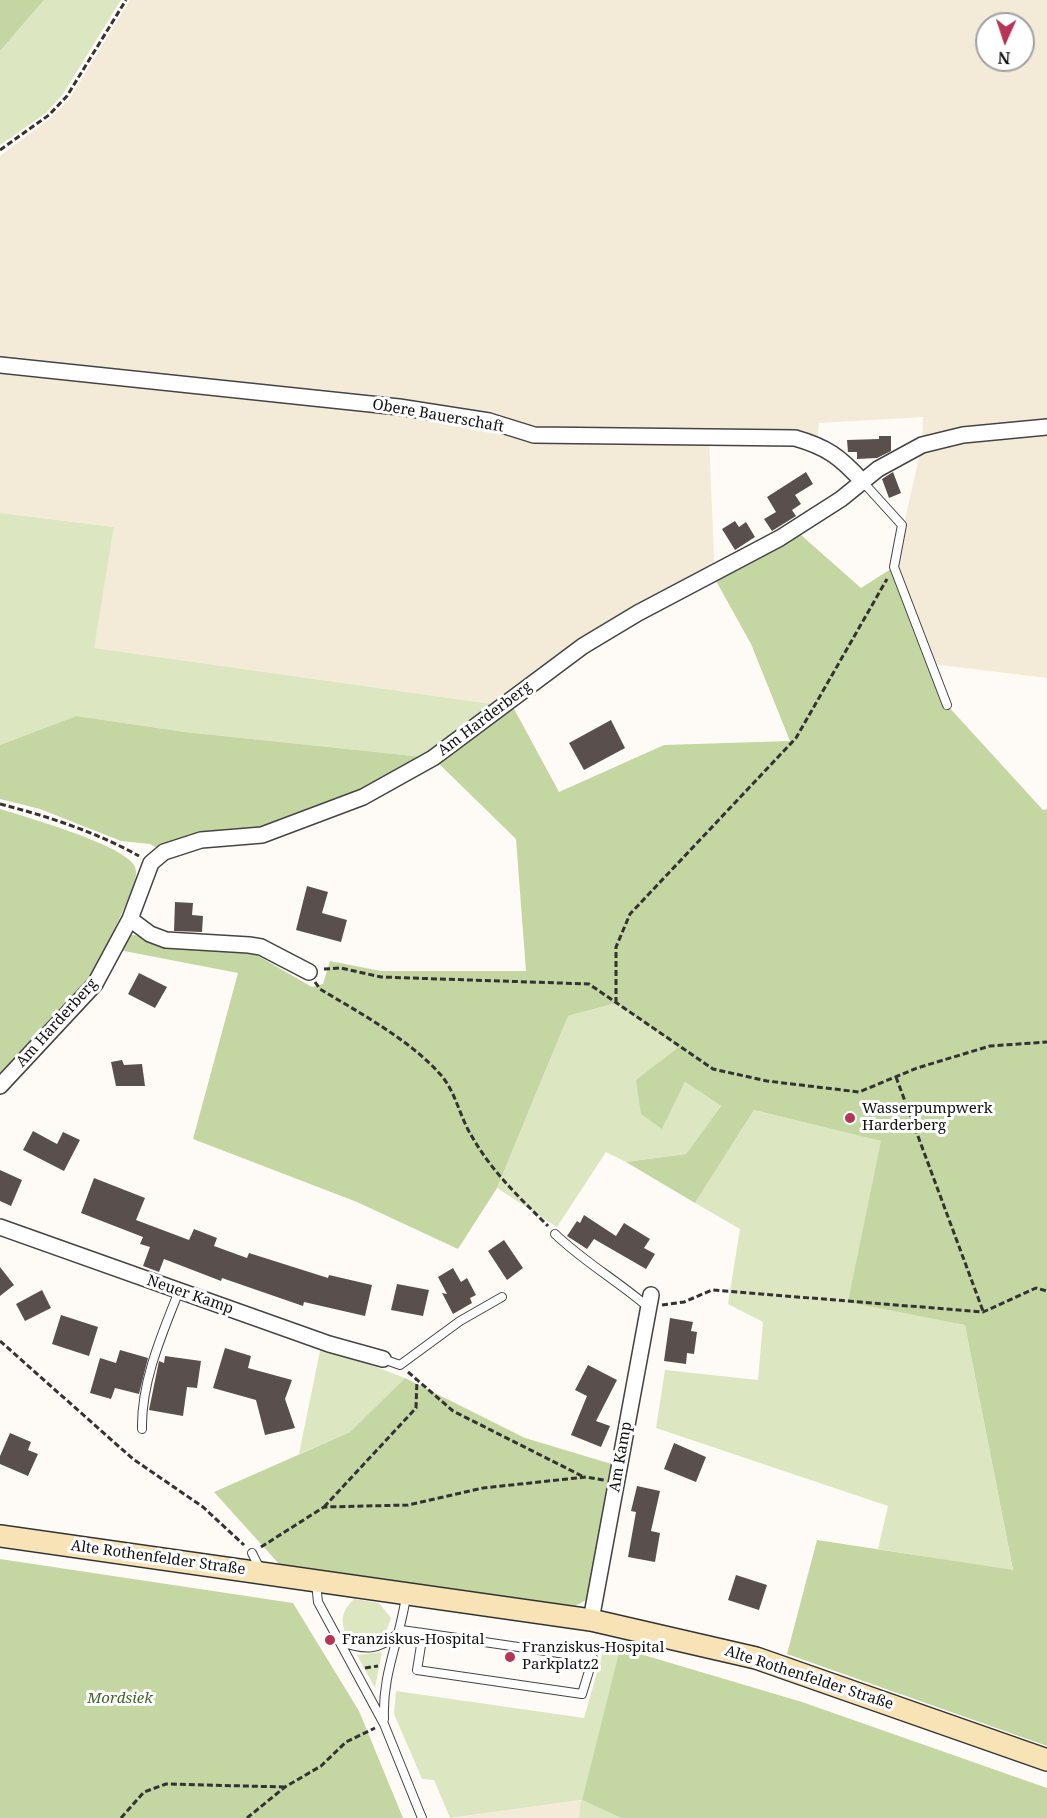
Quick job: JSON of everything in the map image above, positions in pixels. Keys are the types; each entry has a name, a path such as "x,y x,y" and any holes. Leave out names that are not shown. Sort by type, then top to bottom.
{"street":[{"name":"Obere Bauerschaft","path":"0,365 399,407 489,421 534,435 795,438 817,444 842,459 862,481"},
{"name":"Am Harderberg","path":"0,1086 95,984 130,919 151,863 164,852 201,840 262,835 363,797 433,758 584,646 638,613 780,538 841,499 895,458 922,445 963,435 1047,427"},
{"path":"130,919 157,937 255,946 309,972"},
{"name":"Neuer Kamp","path":"0,1227 329,1344 382,1359"},
{"name":"Am Kamp","path":"591,1620 650,1301"},
{"name":"Alte Rothenfelder Straße","path":"0,1536 591,1620 756,1658 1047,1760"}],"lane":[{"path":"862,481 902,525 894,567 948,705"},
{"path":"555,1234 578,1256 629,1291 650,1301"},
{"path":"142,1428 144,1399 162,1335 179,1292"},
{"path":"382,1359 400,1365 460,1321 502,1297"},
{"path":"252,1552 260,1565 261,1573"},
{"path":"316,1580 318,1602 358,1672 384,1724 422,1818"},
{"path":"384,1724 383,1688 401,1630 406,1593"},
{"path":"341,1642 355,1647 374,1649 389,1642 401,1630"},
{"path":"401,1630 423,1633 581,1657 593,1658 582,1694 429,1672 417,1670 423,1633"}],"path":[{"path":"0,150 49,115 67,96 126,0"},
{"path":"616,1003 616,947 630,914 796,738 894,567"},
{"path":"0,804 39,814 79,829 119,845 151,863"},
{"path":"555,1234 497,1176 469,1133 453,1092 440,1074 419,1055 320,989 309,972 341,969 381,977 588,984 712,1069 766,1081 859,1092 896,1077 990,1046 1047,1041"},
{"path":"896,1077 983,1312"},
{"path":"650,1301 684,1302 712,1290 983,1312 1036,1288 1047,1291"},
{"path":"0,1341 133,1459 204,1507 252,1552 324,1507 416,1408 417,1378"},
{"path":"400,1365 453,1411 586,1477"},
{"path":"324,1507 408,1505 483,1488 586,1477 617,1482"},
{"path":"358,1672 371,1665 388,1666"},
{"path":"247,1818 285,1787 321,1766 346,1742 384,1724"},
{"path":"121,1818 144,1792 166,1784 285,1787"}],"shaded area":[{"path":"130,0 1047,0 1047,678 932,664 894,567 922,445 923,417 819,423 817,444 709,437 715,579 658,610 585,655 513,707 93,648 114,527 0,513 0,156 52,117 70,98"},
{"path":"582,1800 579,1818 454,1818 508,1810"}],"green space":[{"path":"0,0 44,0 0,51"},
{"path":"44,0 121,0 63,94 46,113 0,145 0,51"},
{"path":"0,513 114,527 94,648 513,707 433,758 185,732 76,716 0,745"},
{"path":"801,535 861,588 894,567 947,705 1043,810 1047,809 1047,1746 787,1654 817,1540 1013,1570 965,1325 848,1302 881,1141 754,1110 695,1203 626,1162 686,1154 721,1106 685,1082 662,1129 641,1114 636,1080 679,1047 616,1003 568,1016 497,1188 458,1249 357,1202 193,1139 238,973 119,950 128,935 135,935 164,946 253,953 312,987 323,984 330,961 381,971 526,971 516,839 433,758 513,707 559,792 664,745 790,741 751,644 715,579"},
{"path":"76,716 185,732 433,758 262,835 179,848 157,848 150,844 121,841 40,809 0,799 0,745"},
{"path":"0,809 93,840 126,857 134,865 136,874 133,888 91,982 0,1078"},
{"path":"616,1003 680,1047 662,1129 685,1082 721,1106 686,1154 626,1162 606,1152 557,1227 497,1188 568,1016"},
{"path":"754,1110 882,1141 849,1301 965,1325 1013,1571 878,1549 888,1506 656,1428 665,1370 758,1380 763,1322 728,1304 740,1229 695,1203"},
{"path":"321,1346 405,1378 350,1432 299,1454"},
{"path":"405,1378 525,1438 615,1465 588,1599 573,1607 279,1564 214,1492 350,1432"},
{"name":"Mordsiek","path":"0,1559 293,1603 359,1711 403,1818 0,1818"},
{"path":"354,1599 379,1603 391,1618 386,1632 375,1641 355,1640 346,1635 343,1616"},
{"path":"605,1644 620,1648 582,1800 621,1818 579,1818 581,1800 450,1818 434,1780 422,1779 394,1714 396,1691 584,1718"},
{"path":"620,1648 802,1702 1047,1788 1047,1818 621,1818 582,1800"},
{"path":"382,1652 375,1688 357,1655"}],"building":[{"path":"879,436 891,436 891,451 877,458 857,459 857,452 848,452 847,440 879,439"},
{"path":"806,472 813,484 795,495 801,504 792,510 796,516 772,531 764,519 776,512 767,497"},
{"path":"893,472 901,493 889,498 882,479"},
{"path":"735,521 739,527 746,522 755,537 735,550 722,529"},
{"path":"611,720 625,748 584,770 569,743"},
{"path":"307,886 328,892 322,913 347,920 341,942 296,930"},
{"path":"175,902 193,903 192,915 203,916 202,932 174,931"},
{"path":"139,973 167,987 155,1008 128,994"},
{"path":"122,1060 124,1065 142,1064 145,1086 116,1086 111,1062"},
{"path":"33,1131 57,1144 63,1132 80,1140 64,1171 23,1150"},
{"path":"0,1170 22,1180 11,1206 0,1201"},
{"path":"94,1178 145,1198 136,1220 189,1240 194,1229 217,1238 214,1246 247,1258 249,1253 328,1278 329,1275 372,1285 365,1316 304,1302 303,1306 222,1278 221,1281 164,1259 159,1272 143,1266 150,1247 140,1244 143,1237 81,1213"},
{"path":"584,1215 616,1236 624,1223 650,1239 644,1248 655,1254 646,1269 594,1239 587,1249 567,1236 577,1221 580,1223"},
{"path":"504,1240 523,1268 507,1280 488,1251"},
{"path":"0,1267 14,1285 0,1296"},
{"path":"453,1268 461,1282 467,1278 476,1295 470,1298 472,1303 453,1314 442,1293 447,1294 438,1277"},
{"path":"397,1284 429,1290 423,1316 391,1310"},
{"path":"42,1290 51,1308 25,1321 16,1304"},
{"path":"61,1315 98,1327 89,1356 52,1344"},
{"path":"670,1318 693,1322 691,1331 697,1332 694,1354 687,1353 686,1364 664,1361"},
{"path":"225,1348 251,1356 248,1368 292,1380 285,1399 295,1428 265,1435 256,1400 213,1388"},
{"path":"120,1350 148,1358 139,1394 115,1388 111,1399 90,1393 100,1358 116,1363"},
{"path":"165,1356 201,1361 197,1388 187,1387 183,1416 149,1410 159,1361 164,1363"},
{"path":"588,1365 617,1380 596,1421 610,1426 601,1447 571,1435 587,1396 575,1390"},
{"path":"10,1433 31,1442 28,1450 38,1454 28,1476 0,1464 0,1456"},
{"path":"674,1443 706,1457 696,1482 664,1469"},
{"path":"637,1486 660,1491 651,1531 660,1533 655,1562 628,1557 636,1512 631,1511"},
{"path":"736,1575 767,1585 759,1610 728,1600"}],"place":[{"name":"Wasserpumpwerk Harderberg","path":"850,1118"},
{"name":"Franziskus-Hospital","path":"330,1640"},
{"name":"Franziskus-Hospital Parkplatz2","path":"510,1657"}]}
